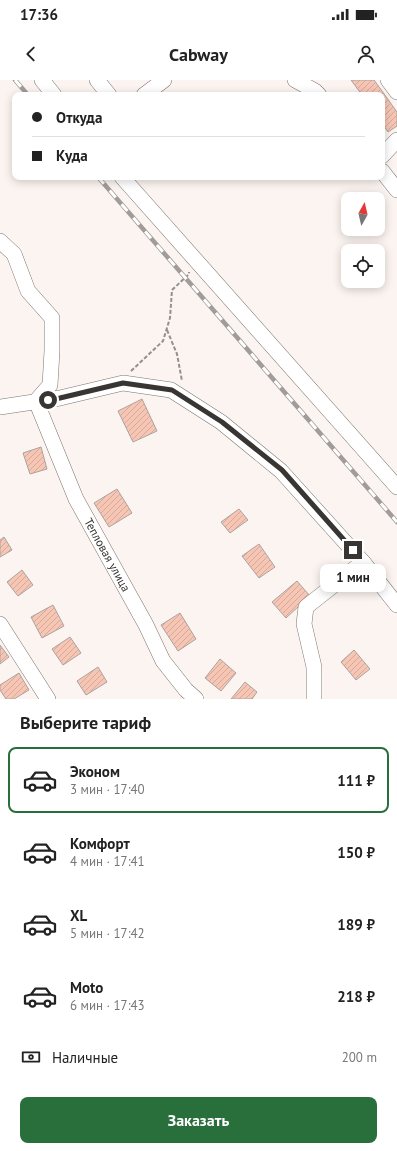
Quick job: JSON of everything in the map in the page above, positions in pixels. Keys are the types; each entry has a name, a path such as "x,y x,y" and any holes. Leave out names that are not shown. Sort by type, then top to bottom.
{"street":[{"path":"42,80 52,92"},
{"path":"98,80 107,92"},
{"path":"148,92 164,80"},
{"path":"295,80 317,92"},
{"path":"388,80 397,92"},
{"path":"385,153 397,140"},
{"path":"385,175 397,190"},
{"path":"125,180 397,487"},
{"path":"0,241 14,254 28,291 52,318 50,384 36,401"},
{"path":"0,407 60,398 123,383 172,390 222,422 282,470 363,562 397,605"},
{"name":"Тепловая улица","path":"36,401 76,499 146,625 163,662 186,690 196,699"},
{"path":"314,699 314,667 304,624 306,607 363,562"},
{"path":"0,624 48,699"}],"path":[{"path":"115,385 163,341 170,318 172,290 189,274 190,270"},
{"path":"167,329 177,354 182,376 184,398"}],"building":[{"path":"351,80 374,80 383,92 360,92"},
{"path":"385,95 397,112 397,126 388,132 385,128"},
{"path":"142,399 157,431 133,442 118,411"},
{"path":"41,447 47,469 30,474 23,453"},
{"path":"117,489 132,513 109,527 94,503"},
{"path":"239,509 248,520 230,533 221,522"},
{"path":"4,537 12,550 0,557 0,540"},
{"path":"259,544 275,567 259,578 242,556"},
{"path":"22,570 33,585 18,596 7,582"},
{"path":"297,581 310,596 286,618 272,602"},
{"path":"53,605 64,626 42,638 31,617"},
{"path":"180,613 196,639 178,651 161,625"},
{"path":"70,637 81,653 63,665 52,649"},
{"path":"0,645 9,657 0,664"},
{"path":"354,650 370,669 356,680 341,662"},
{"path":"220,659 236,673 221,691 205,678"},
{"path":"98,667 107,682 86,695 77,681"},
{"path":"19,673 29,690 14,699 6,699 0,690 0,685"},
{"path":"245,682 257,692 252,699 231,699"}],"railway":[{"path":"15,80 25,92"},
{"path":"101,180 397,522"}],"route":[{"path":"48,400 123,383 172,390 222,422 282,470 353,550"}]}
